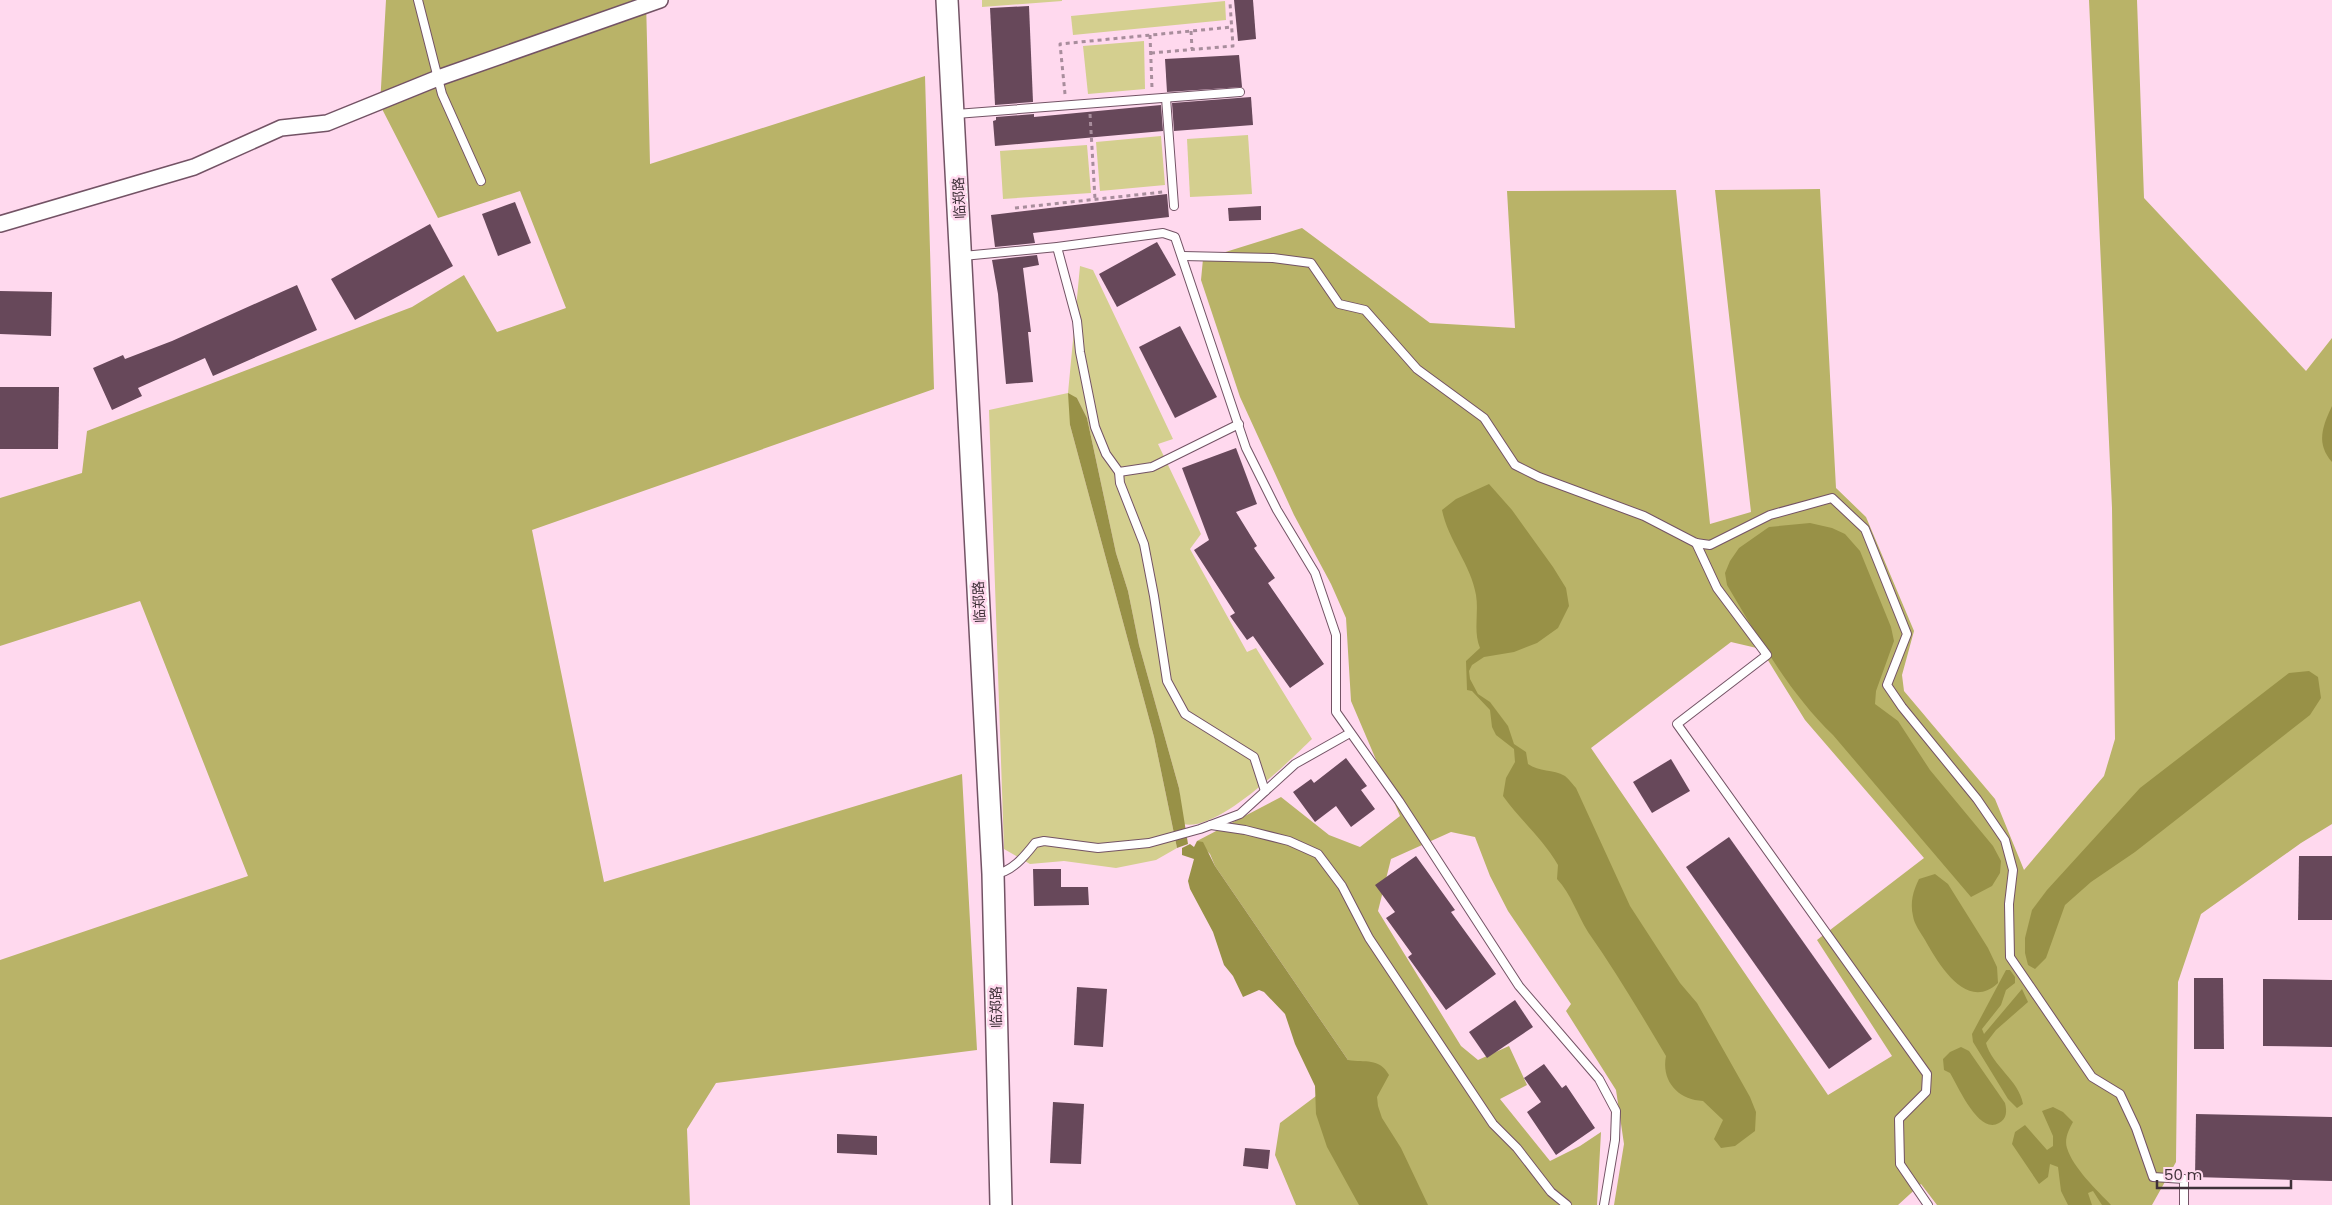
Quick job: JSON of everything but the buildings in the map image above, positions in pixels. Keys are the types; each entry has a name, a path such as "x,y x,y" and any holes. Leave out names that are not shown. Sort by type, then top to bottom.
{"main road":[{"name":"临郑路","path":"947,0 962,256 993,874 1001,1205"}],"street":[{"path":"0,224 194,167 281,128 327,123 438,78 660,0"}],"lane":[{"path":"418,0 442,94 481,181"},
{"path":"954,114 1240,92"},
{"path":"1166,98 1174,206"},
{"path":"962,256 1057,247 1167,233 1175,237 1183,256 1246,448 1276,510 1315,573 1336,635 1336,712 1399,801 1519,986 1599,1079 1616,1111 1615,1140 1604,1205"},
{"path":"1057,247 1077,321 1080,352 1095,427 1106,454 1120,472 1120,483 1144,544 1167,681 1184,714 1254,757 1265,791"},
{"path":"1183,256 1273,258 1311,263 1339,304 1365,310 1418,369 1484,418 1515,465 1538,477 1644,516 1696,543 1710,544 1770,515 1832,498 1865,530 1907,634 1887,685 1902,707 1977,799 2005,840 2013,870 2009,904 2010,957 2092,1077 2120,1094 2136,1128 2152,1177 2184,1179 2184,1205"},
{"path":"1120,472 1152,467 1239,424"},
{"path":"1696,543 1717,588 1767,655 1677,724 1926,1074 1926,1092 1899,1119 1900,1164 1928,1205"},
{"path":"993,874 1002,873 1024,857 1035,843 1044,842 1098,848 1149,843 1211,825 1240,814 1295,764 1350,733"},
{"path":"1211,825 1245,830 1289,841 1318,854 1342,886 1369,938 1493,1124 1517,1148 1551,1192 1567,1205"}],"path":[{"path":"1151,53 1233,46 1230,2"},
{"path":"1066,106 1060,44 1232,27"},
{"path":"1191,31 1192,49"},
{"path":"1150,35 1153,99"},
{"path":"1090,104 1094,199"},
{"path":"1014,208 1173,190"}],"shaded area":[{"path":"386,0 646,0 650,164 925,76 934,389 532,530 604,882 962,774 977,1050 716,1083 687,1129 690,1205 0,1205 0,960 248,876 140,601 0,646 0,498 82,473 87,431 412,307 464,275 497,332 566,308 520,191 438,218 380,105"},
{"path":"982,0 1062,0 1062,1 982,7"},
{"path":"2089,0 2137,0 2144,198 2306,371 2332,338 2332,824 2301,843 2201,914 2178,982 2176,1162 2152,1205 1937,1205 1921,1184 1898,1205 1614,1205 1624,1144 1616,1090 1566,1011 1571,1004 1508,911 1490,876 1475,837 1451,832 1391,859 1378,911 1461,1046 1478,1060 1509,1046 1527,1085 1500,1099 1550,1161 1580,1146 1601,1132 1597,1205 1296,1205 1275,1155 1280,1123 1316,1096 1348,1060 1215,866 1210,854 1197,841 1281,797 1329,835 1360,847 1400,816 1351,701 1346,618 1331,584 1294,515 1240,397 1201,280 1203,259 1302,228 1430,323 1515,328 1507,191 1676,190 1710,524 1751,512 1715,190 1820,189 1836,488 1866,517 1914,631 1902,675 1904,691 1995,799 2024,870 2104,776 2115,739 2112,508","holes":["1731,642 1761,649 1805,720 1924,858 1817,940 1892,1056 1828,1095 1591,748"]},
{"path":"1225,1 1226,20 1073,35 1071,16"},
{"path":"1144,41 1145,89 1088,94 1083,46"},
{"path":"1248,135 1252,194 1190,197 1187,139"},
{"path":"1161,136 1165,185 1100,191 1096,142"},
{"path":"1087,145 1091,193 1003,199 1000,151"},
{"path":"1080,266 1093,270 1173,439 1158,444 1201,534 1190,549 1247,652 1256,648 1312,739 1270,778 1232,807 1214,818 1197,824 1183,824 1179,788 1139,645 1128,591 1116,553 1087,418 1077,398 1070,425 1154,737 1177,848 1156,860 1116,868 1064,861 1030,864 1004,849 989,410 1068,393"},
{"path":"1068,393 1077,398 1087,418 1116,553 1128,591 1139,645 1179,788 1188,844 1177,848 1154,737 1070,425"},
{"path":"2332,406 2332,462 2324,449 2322,435"},
{"path":"1489,484 1512,510 1553,567 1566,588 1569,606 1558,628 1537,643 1514,652 1484,657 1472,665 1469,671 1470,679 1478,694 1490,702 1508,726 1514,744 1526,752 1528,764 1532,767 1565,776 1576,788 1630,906 1680,983 1697,1003 1750,1097 1756,1112 1755,1131 1735,1146 1721,1148 1714,1139 1723,1120 1703,1101 1686,1097 1673,1088 1666,1073 1666,1056 1557,879 1558,865 1503,796 1506,778 1515,762 1514,749 1496,735 1492,727 1490,710 1472,691 1467,690 1466,661 1480,648 1476,629 1476,595 1469,573 1449,532 1442,510 1456,499"},
{"path":"1810,523 1832,528 1845,534 1860,551 1891,627 1894,641 1876,691 1875,704 1898,721 1930,770 1993,846 2001,861 2000,873 1992,886 1971,897 1802,701 1775,664 1727,585 1725,573 1730,561 1739,548 1769,527"},
{"path":"2309,671 2318,677 2321,698 2310,715 2135,852 2091,882 2065,905 2046,958 2035,969 2028,965 2025,953 2025,938 2032,910 2047,890 2140,788 2289,673"},
{"path":"1197,841 1203,842 1215,866 1348,1060 1376,1063 1381,1065 1389,1075 1377,1097 1378,1106 1382,1118 1401,1148 1428,1205 1359,1205 1327,1147 1316,1114 1315,1086 1295,1044 1285,1014 1264,992 1259,990 1243,997 1233,976 1224,965 1213,932 1190,889 1188,881 1194,859 1182,855 1182,848 1190,844 1194,847"},
{"path":"1935,874 1948,884 1988,948 1997,967 1998,983 1987,991 1975,992 1965,989 1955,982 1938,961 1915,922 1912,901 1917,883 1919,879"},
{"path":"2006,970 2010,970 2015,977 2015,983 2006,990 2001,1005 1982,1029 1984,1034 2022,989 2028,1002 1996,1030 1986,1043 1994,1059 2021,1095 2023,1104 2017,1108 2008,1099 1973,1042 1972,1034"},
{"path":"1961,1047 1969,1051 2005,1103 2006,1114 1999,1123 1992,1125 1984,1122 1977,1116 1964,1099 1950,1073 1944,1070 1943,1059 1950,1052"},
{"path":"2053,1107 2063,1112 2073,1122 2066,1141 2074,1163 2111,1205 2102,1205 2093,1191 2088,1193 2092,1205 2068,1205 2061,1191 2058,1167 2050,1164 2048,1177 2039,1184 2012,1144 2015,1132 2025,1125 2047,1150 2053,1146 2053,1136 2042,1111"}]}
